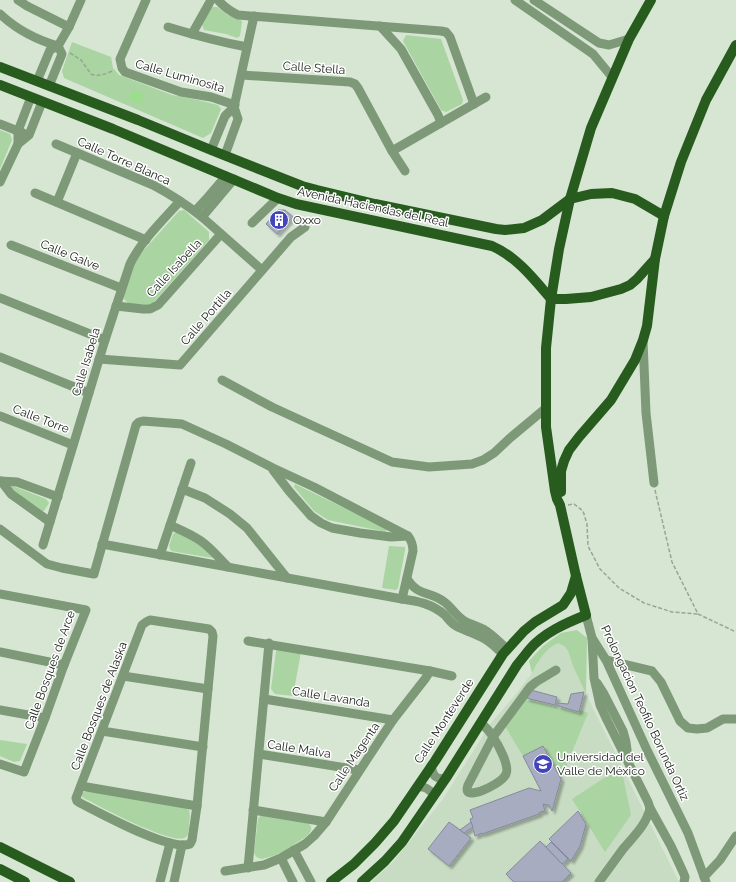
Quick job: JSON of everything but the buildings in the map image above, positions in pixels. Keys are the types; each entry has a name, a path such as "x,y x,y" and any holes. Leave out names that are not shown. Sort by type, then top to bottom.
{"main road":[{"path":"560,505 557,499 552,472 546,427 546,348 551,299 559,249 570,199 591,128 629,38 651,0"},
{"path":"560,505 562,498 560,477 564,461 569,450 611,400 635,360 643,340 647,326 655,259 664,216 681,162 703,107 736,45"},
{"name":"Avenida Haciendas del Real","path":"0,67 302,186 375,204 505,230 524,228 542,220 570,199 591,194 612,193 635,199 664,216"},
{"name":"Avenida Haciendas del Real","path":"0,85 113,129 278,198 307,207 492,246 518,262 551,299"},
{"path":"113,129 120,113"},
{"path":"371,220 375,204"},
{"path":"551,299 591,297 621,289 630,285 637,279 655,259"},
{"name":"Prolongacion Teofilo Borunda Ortiz","path":"560,505 586,615"},
{"name":"Calle Monteverde","path":"331,882 354,864 394,821 432,766 505,651 529,626 563,605 571,593 576,576"},
{"path":"362,882 385,861 402,842 446,778 517,665 529,649 541,638 555,629 586,615"},
{"path":"0,847 70,882"},
{"path":"0,869 25,882"}],"street":[{"path":"18,0 69,27"},
{"path":"37,81 50,50 58,46 69,27 81,0"},
{"name":"Calle Luminosita","path":"146,0 120,59 122,68 125,72 182,92 211,97 234,106"},
{"path":"192,34 211,0"},
{"path":"218,0 238,15 446,32 450,37 474,104"},
{"path":"515,0 593,54 612,77"},
{"path":"534,0 599,43 609,45 629,38"},
{"path":"0,14 7,21 22,31 58,46 62,54 49,86"},
{"path":"211,150 225,116 234,106 254,16"},
{"path":"380,26 401,48 441,123"},
{"path":"168,27 225,43 247,47"},
{"path":"593,54 599,43"},
{"name":"Calle Stella","path":"242,75 350,82 354,84 358,88 404,171"},
{"path":"0,182 18,144 18,131 31,97"},
{"path":"392,151 486,97"},
{"path":"18,144 29,135 42,102"},
{"path":"225,155 238,119 234,106"},
{"path":"0,124 29,135"},
{"path":"220,128 233,133"},
{"name":"Calle Torre Blanca","path":"56,144 153,185 180,201"},
{"path":"57,202 77,153"},
{"path":"202,217 218,192 230,178"},
{"path":"195,211 218,192"},
{"path":"35,193 146,240"},
{"path":"252,223 278,198"},
{"path":"180,201 195,211 262,270"},
{"name":"Calle Isabela","path":"43,545 104,340 132,258 180,201"},
{"name":"Calle Portilla","path":"99,359 180,365 291,237 305,227"},
{"name":"Calle Isabella","path":"116,306 150,309 158,305 222,234"},
{"name":"Calle Galve","path":"11,244 121,288"},
{"path":"0,298 104,340"},
{"path":"643,340 646,413 654,483"},
{"path":"0,357 89,393"},
{"path":"222,380 272,408 392,462 429,467 472,464 483,460 494,453 546,408"},
{"name":"Calle Torre","path":"0,416 73,445"},
{"path":"0,529 48,564 94,574 136,425 143,421 182,424 314,486 408,536 413,545 413,551 402,599"},
{"path":"160,555 191,462"},
{"path":"273,468 311,516 321,523 332,528 360,533 391,537 408,536"},
{"path":"0,481 17,482 58,497"},
{"path":"0,481 11,494 50,522"},
{"path":"182,489 205,498 230,514 247,528 287,578"},
{"path":"170,525 202,541 228,567"},
{"path":"102,544 416,601 435,608 452,623 505,651"},
{"path":"407,579 416,589 423,593 437,597 445,602 464,621 483,629 492,635 505,651"},
{"name":"Calle Bosques de Arce","path":"0,594 86,610 24,772 0,764"},
{"name":"Prolongacion Teofilo Borunda Ortiz","path":"586,615 592,638 606,660 644,744 688,833 705,880"},
{"name":"Calle Bosques de Alaska","path":"170,843 143,834 80,803 76,800 77,795 142,625 150,620 209,629 213,636 208,689"},
{"path":"592,638 594,678 600,705 650,808 684,872 684,882"},
{"path":"248,641 269,643 430,670 452,676"},
{"path":"248,868 269,643"},
{"path":"0,652 64,665"},
{"path":"606,660 652,671 661,682 680,721 688,728 707,728 723,719 736,719"},
{"name":"Calle Magenta","path":"225,872 264,865 281,858 305,844 314,836 326,822 393,720 425,679 430,670"},
{"path":"481,723 493,737 507,766 507,773 502,779 474,794 470,793 466,789 493,737 530,687 556,670"},
{"path":"123,676 208,689 197,806 191,843 182,846 170,843 160,882"},
{"name":"Calle Lavanda","path":"264,699 393,720"},
{"path":"0,710 45,718"},
{"path":"102,730 203,746"},
{"name":"Calle Malva","path":"259,754 360,770"},
{"path":"432,766 432,771 436,777 441,779 446,778"},
{"path":"81,786 197,806"},
{"path":"417,787 422,786 434,795"},
{"path":"599,882 638,832 647,817 650,808"},
{"path":"253,810 326,822"},
{"path":"705,880 736,836"},
{"path":"174,882 182,846"},
{"path":"294,850 311,882"},
{"path":"281,858 293,882"}],"path":[{"path":"58,46 81,60 94,76 122,68"},
{"path":"654,483 672,562 698,614"},
{"path":"560,505 574,504 582,511 587,524 588,546 600,569 619,588 644,603 672,612 698,614 736,632"}],"shaded area":[{"path":"212,7 217,7 228,15 240,19 242,22 240,36 237,38 226,34 204,30 202,24"},
{"path":"406,35 441,39 463,100 462,104 446,112 441,110 403,41"},
{"path":"72,42 111,57 113,68 119,75 172,95 218,105 221,109 211,133 203,138 64,78 62,71"},
{"path":"133,90 144,95 140,104 129,99"},
{"path":"0,130 10,134 12,140 0,169"},
{"path":"184,210 209,232 209,240 153,303 148,305 129,304 124,299 124,290 136,259 179,211"},
{"path":"295,484 387,529 386,532 328,520 314,511 294,487"},
{"path":"13,486 46,499 49,503 44,511 39,511 10,487"},
{"path":"177,532 195,540 213,554 212,558 171,551 169,546 173,534"},
{"path":"389,546 405,547 398,588 396,590 382,588"},
{"path":"577,630 587,638 586,694 568,651 564,646 558,643 545,652 532,673 529,661 543,646 561,633"},
{"name":"Universidad del Valle de México","path":"558,643 564,646 568,651 586,694 679,882 371,882 393,862 443,799 491,723 532,673 542,655"},
{"path":"279,648 301,652 293,696 275,694 271,689 276,651"},
{"path":"524,699 579,713 580,710 588,713 561,779 543,746 523,756 505,726"},
{"path":"0,740 27,744 20,761 14,762 0,756"},
{"path":"621,767 631,815 605,852 572,799"},
{"path":"87,791 185,808 189,810 190,814 188,835 186,837 179,838 167,836 135,824 82,797 82,793"},
{"path":"265,815 308,823 311,826 310,832 306,837 285,851 262,859 259,858 254,853 258,819 260,816"}],"place":[{"name":"Oxxo","path":"279,220"},
{"name":"Universidad del Valle de México","path":"543,764"}]}
